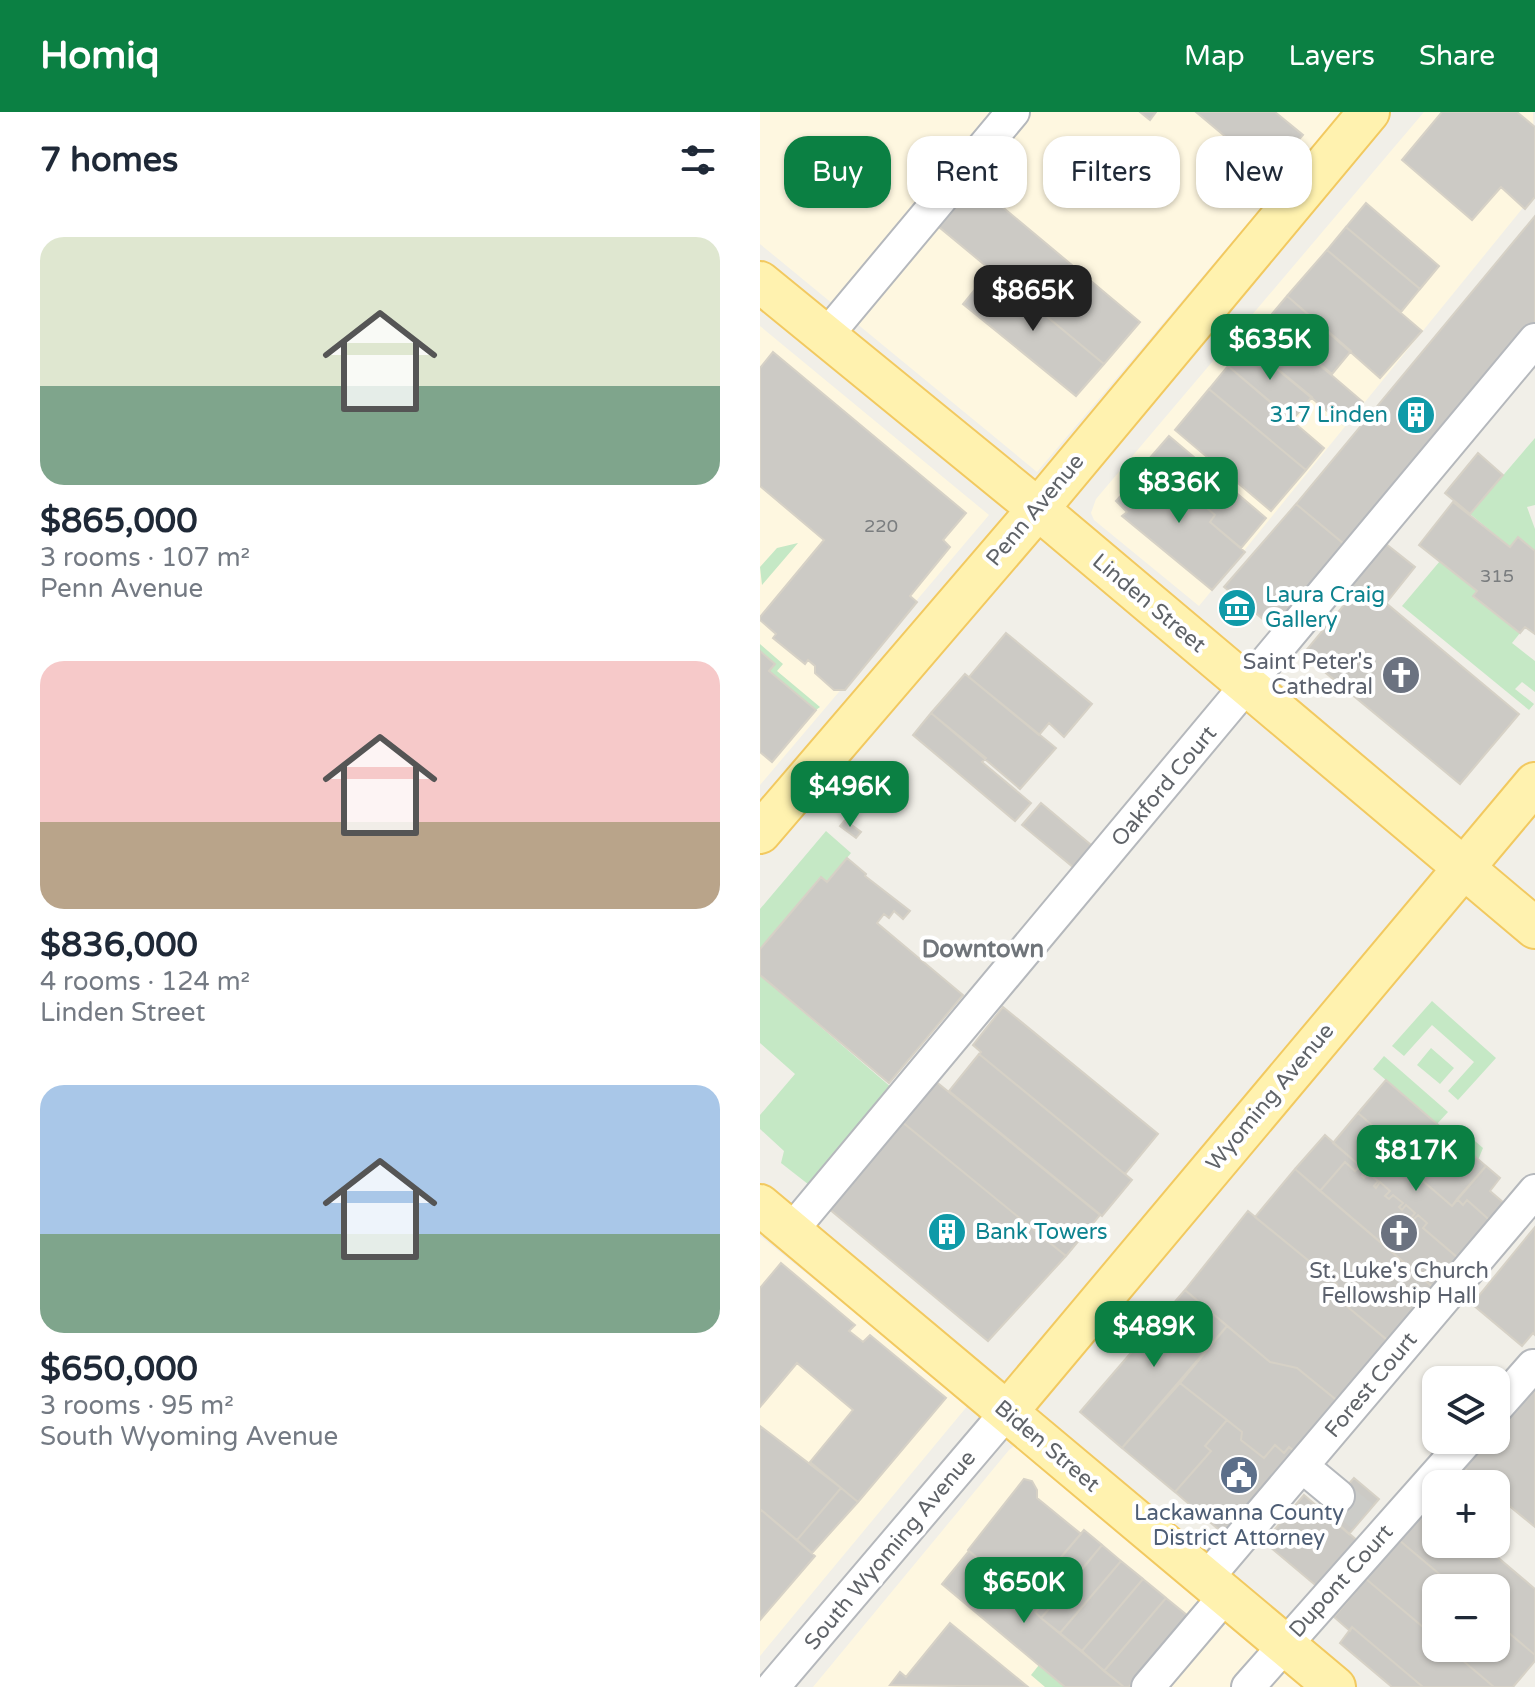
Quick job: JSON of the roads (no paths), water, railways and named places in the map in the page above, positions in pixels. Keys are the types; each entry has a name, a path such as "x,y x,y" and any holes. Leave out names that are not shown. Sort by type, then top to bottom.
{"main road":[{"name":"Penn Avenue","path":"760,833 1038,509 1369,112"},
{"name":"Linden Street","path":"760,282 1038,509 1535,928"},
{"name":"Wyoming Avenue","path":"1007,1412 1535,783"},
{"name":"Biden Street","path":"760,1205 1335,1687"}],"street":[{"path":"826,336 1013,112"},
{"name":"Oakford Court","path":"791,1231 1535,340"},
{"name":"Forest Court","path":"1216,1587 1303,1467 1535,1191"},
{"path":"1510,1392 1533,1366"},
{"name":"South Wyoming Avenue","path":"773,1687 1007,1412"},
{"name":"Dupont Court","path":"1248,1687 1373,1526 1452,1454"},
{"path":"1303,1467 1338,1496"},
{"path":"1148,1687 1216,1587"}],"tunnel":[{"path":"1338,1496 1363,1517"}],"place":[{"name":"317 Linden","path":"1416,415"},
{"name":"Laura Craig Gallery","path":"1237,608"},
{"name":"Saint Peter's Cathedral","path":"1401,675"},
{"name":"Bank Towers","path":"947,1232"},
{"name":"St. Luke's Church Fellowship Hall","path":"1399,1233"},
{"name":"Lackawanna County District Attorney","path":"1239,1475"}],"district":[{"name":"Downtown","path":"983,949"}]}
